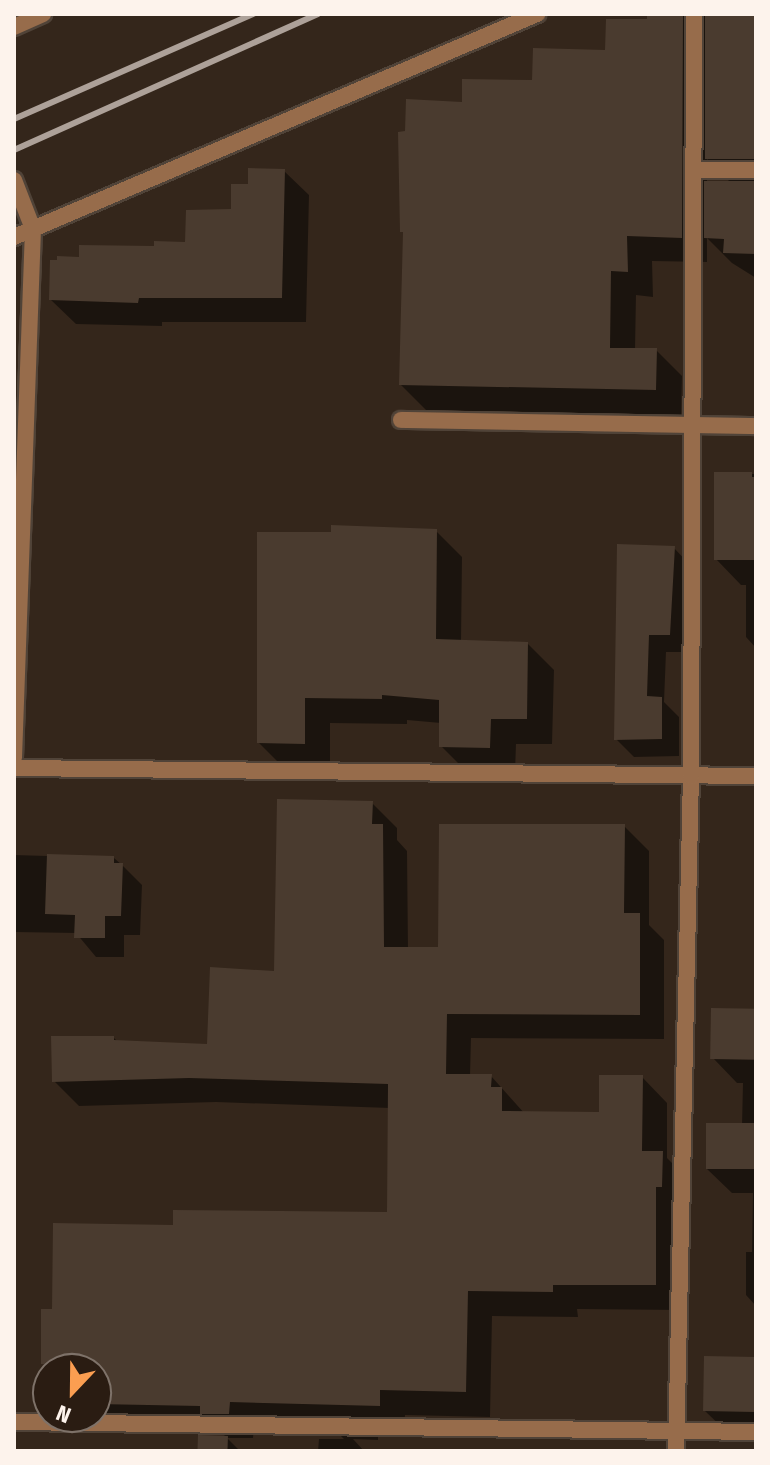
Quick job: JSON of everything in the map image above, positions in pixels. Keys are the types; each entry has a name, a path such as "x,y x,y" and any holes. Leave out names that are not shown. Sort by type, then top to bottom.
{"street":[{"path":"14,27 43,14"},
{"path":"14,237 537,14"},
{"path":"676,1451 691,776 694,14"},
{"path":"694,170 756,170"},
{"path":"14,180 33,229 14,758"},
{"path":"401,420 756,426"},
{"path":"14,768 756,776"},
{"path":"14,1422 756,1432"}],"building":[{"path":"647,14 683,14 682,238 627,236 628,272 611,271 610,348 657,348 656,390 399,385 403,232 400,232 398,132 405,131 406,99 462,102 462,79 532,80 533,48 605,50 606,19 647,19"},
{"path":"705,14 756,14 756,159 705,159"},
{"path":"248,168 285,169 282,298 139,298 138,303 49,300 50,260 57,260 57,256 79,257 79,245 154,246 154,241 185,242 186,210 231,209 231,184 248,184"},
{"path":"704,181 756,181 756,254 723,253 724,239 704,238"},
{"path":"714,472 752,472 752,477 756,477 756,560 714,560"},
{"path":"331,525 437,529 436,639 528,642 527,719 491,719 490,748 439,747 439,700 382,695 382,699 305,698 305,744 257,743 257,532 331,532"},
{"path":"617,544 675,546 670,635 649,635 647,696 662,697 662,739 614,740"},
{"path":"277,799 373,801 372,824 383,824 384,947 438,947 439,824 625,824 624,913 640,913 640,1015 447,1014 446,1074 492,1074 491,1087 502,1087 502,1111 599,1112 599,1075 643,1075 642,1151 663,1151 662,1187 656,1187 656,1285 553,1285 553,1292 468,1291 466,1392 380,1390 380,1406 230,1402 229,1414 200,1414 200,1406 112,1404 112,1353 41,1353 41,1309 52,1309 53,1223 173,1225 173,1210 387,1212 388,1084 189,1078 52,1082 51,1036 114,1036 114,1040 207,1044 210,967 274,971"},
{"path":"47,854 114,856 114,863 123,863 121,916 105,916 105,938 74,938 75,915 45,914"},
{"path":"711,1008 756,1009 755,1060 710,1059"},
{"path":"706,1123 756,1123 756,1169 706,1169"},
{"path":"704,1356 756,1357 755,1412 703,1411"},
{"path":"198,1435 228,1436 227,1451 197,1451"}],"railway":[{"path":"14,119 253,14"},
{"path":"14,150 318,14"}]}
